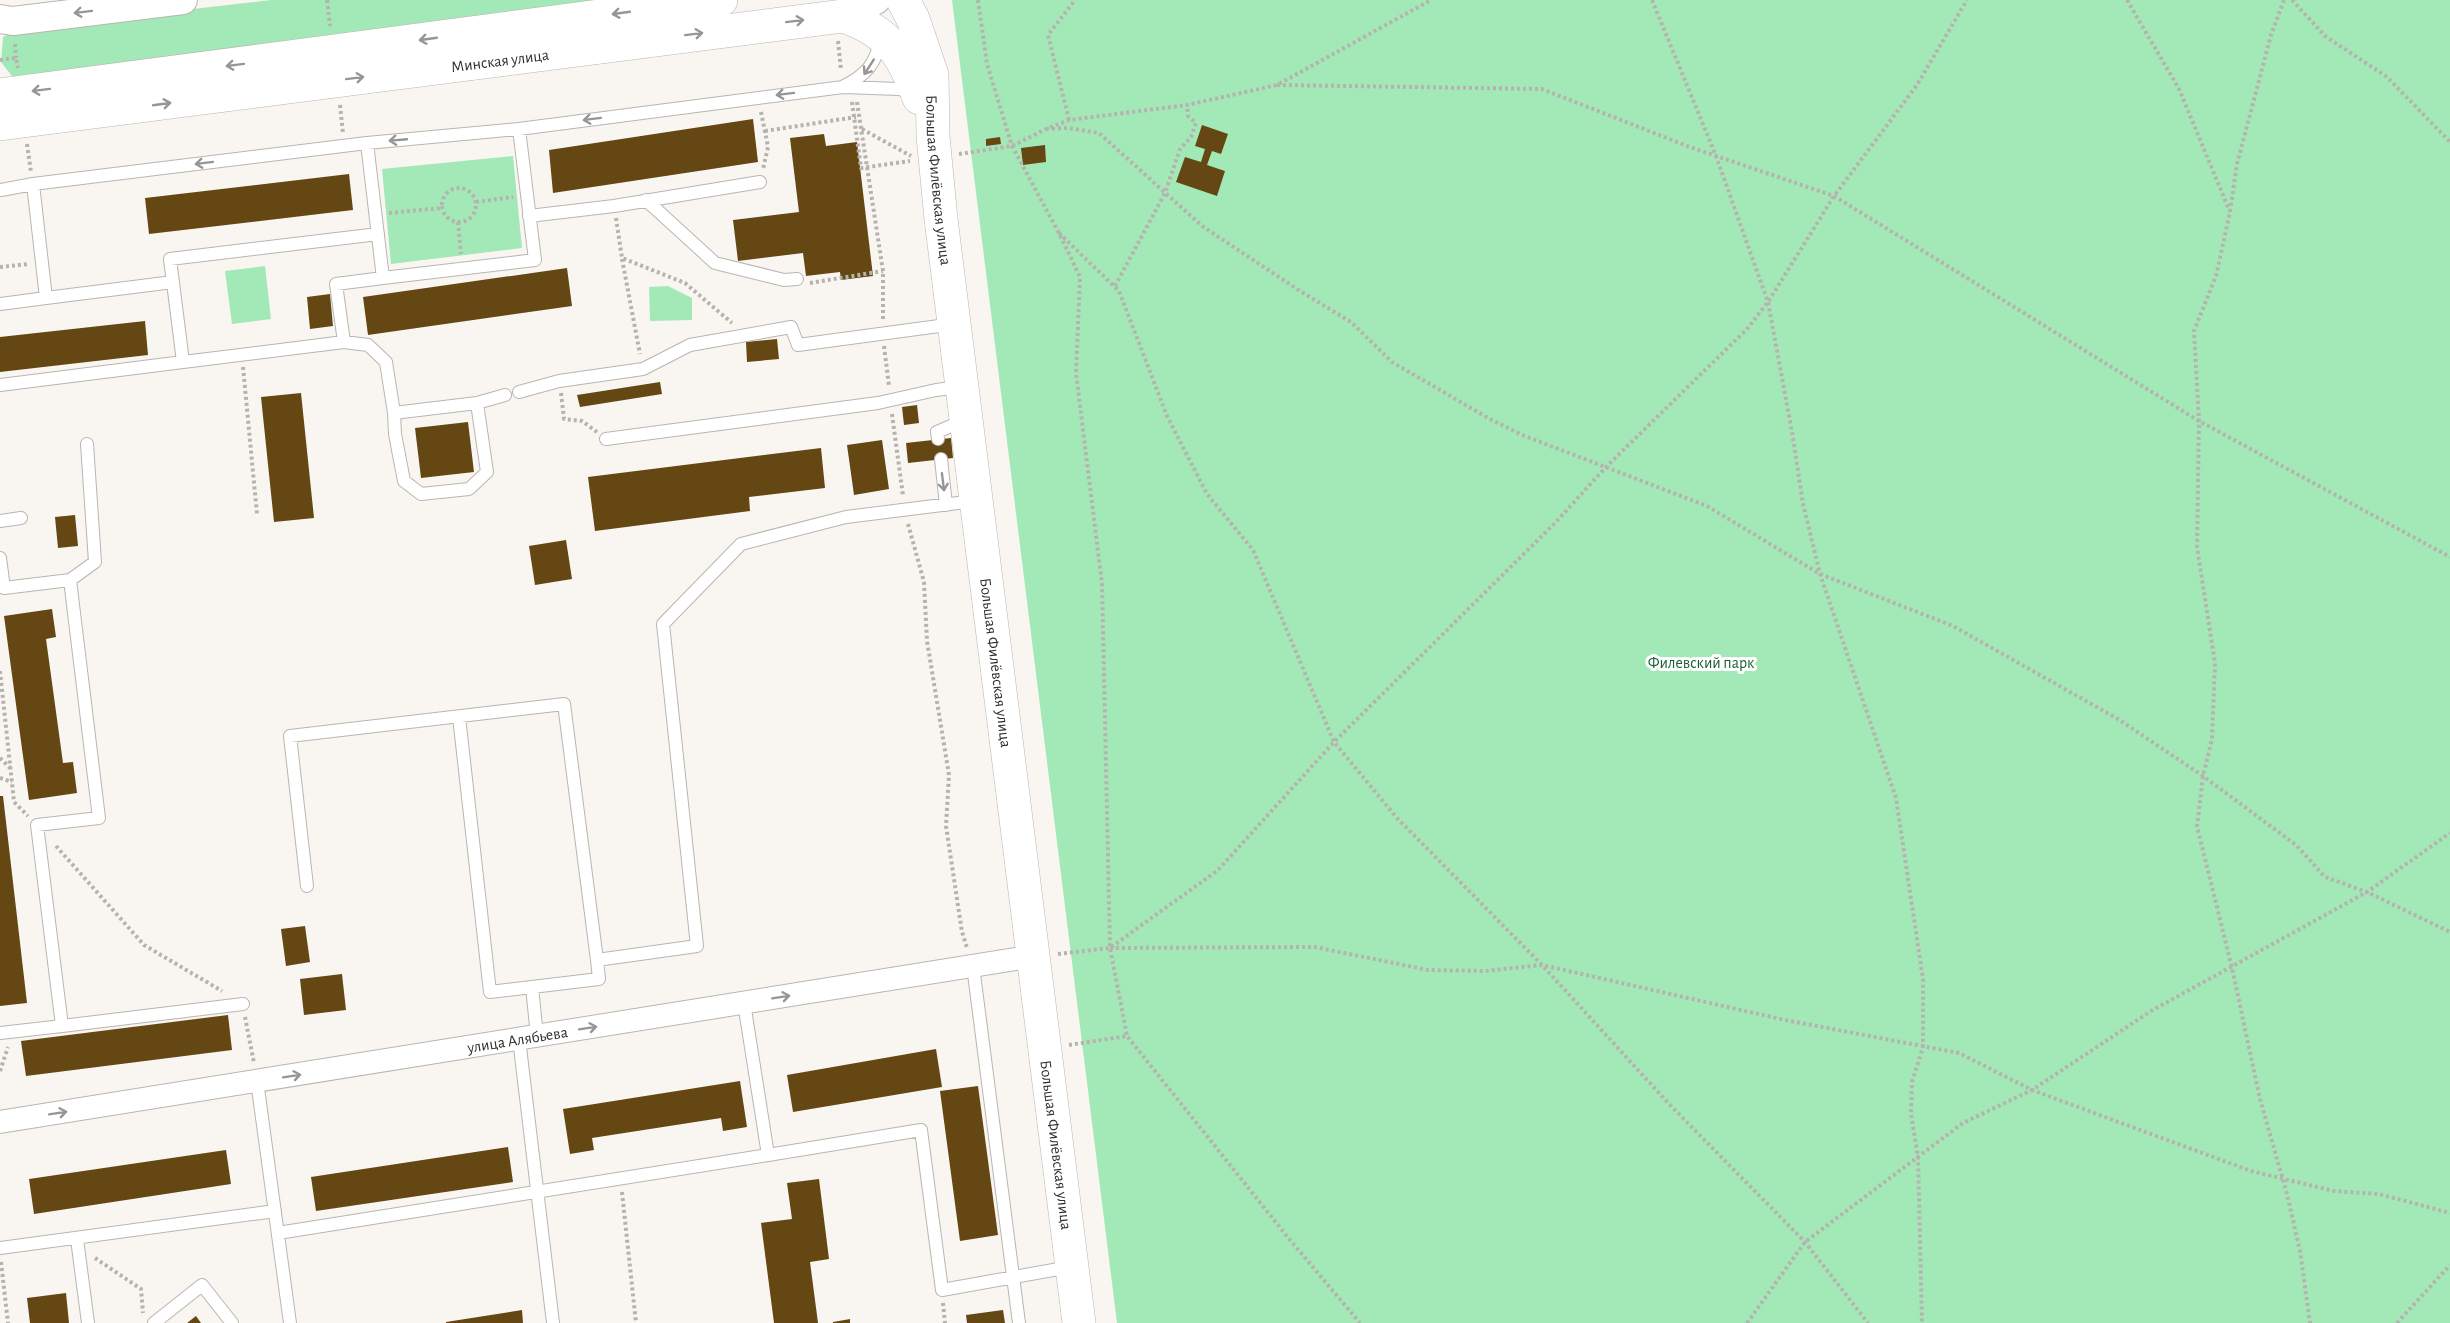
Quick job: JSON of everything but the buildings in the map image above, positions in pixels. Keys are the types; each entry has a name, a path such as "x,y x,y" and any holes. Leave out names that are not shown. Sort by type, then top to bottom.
{"main road":[{"name":"Минская улица","path":"0,95 721,0"},
{"path":"903,0 913,19 925,85"},
{"path":"840,26 862,23 892,47 925,85"},
{"name":"Минская улица","path":"0,124 840,26"},
{"name":"Большая Филёвская улица","path":"925,85 966,420 961,503 1046,955 1070,1267 1078,1323"}],"street":[{"path":"0,19 14,21 183,0"},
{"path":"840,26 876,0"},
{"path":"890,0 892,47"},
{"name":"Большая Филёвская улица","path":"923,0 925,85"},
{"name":"улица Алябьева","path":"0,1122 1046,955"}],"lane":[{"path":"843,87 863,76 874,59 892,47"},
{"path":"0,188 367,143 519,129 843,87 893,89 925,85"},
{"path":"344,342 336,284 535,260 519,129"},
{"path":"367,143 383,278"},
{"path":"529,216 614,206 760,182"},
{"path":"33,184 46,298"},
{"path":"646,200 715,263 784,280 797,279"},
{"path":"183,362 170,260 378,234"},
{"path":"0,303 173,282"},
{"path":"519,392 559,381 643,369 690,345 791,327 798,345 954,324"},
{"path":"0,385 344,342 368,345 386,362 404,481 421,494 469,489 487,472 477,403"},
{"path":"606,439 891,400 962,387"},
{"path":"394,413 477,403 505,395"},
{"path":"938,439 938,432 966,420"},
{"path":"0,558 4,588 70,580 95,562 87,444"},
{"path":"597,960 697,946 663,624 741,544 846,518 961,503 941,459"},
{"path":"0,521 21,518"},
{"path":"62,1026 37,825 99,818 70,580"},
{"path":"307,886 290,736 564,704 599,979 490,992 459,717"},
{"path":"973,966 1019,1323"},
{"path":"532,987 528,1038 536,1194 553,1323"},
{"path":"744,1003 768,1155"},
{"path":"0,1033 243,1004"},
{"path":"257,1081 290,1323"},
{"path":"278,1233 536,1194 921,1130 942,1290 1070,1267"},
{"path":"0,1248 78,1243 275,1211"},
{"path":"78,1243 88,1323"},
{"path":"154,1323 202,1285 232,1323"}],"path":[{"path":"978,0 987,64 1012,146 1080,277 1076,373 1102,584 1110,948 1127,1036 1290,1240 1360,1323"},
{"path":"1069,120 1048,35 1075,0"},
{"path":"1277,85 1431,0"},
{"path":"1652,0 1716,156 1768,302 1803,504 1820,573 1896,798 1923,980 1923,1047 1912,1082 1911,1114 1918,1157 1922,1323"},
{"path":"1110,948 1218,870 1334,742 1555,523 1606,467 1747,329 1768,302 1834,196 1917,86 1967,0"},
{"path":"2127,0 2179,89 2230,212"},
{"path":"2284,0 2271,35 2237,164 2230,212 2216,276 2194,331 2199,421 2197,547 2215,663 2212,739 2203,776 2197,826 2232,968 2260,1099 2284,1180 2300,1251 2310,1323"},
{"path":"2292,0 2325,36 2387,77 2450,142"},
{"path":"840,26 841,70"},
{"path":"934,147 1012,146 1069,120 1187,105 1277,85 1542,89 1716,156 1834,196 2199,421 2450,557"},
{"path":"843,87 852,100 861,168 918,160 861,129"},
{"path":"759,98 768,147 760,182"},
{"path":"1115,286 1165,193 1180,149 1191,137 1196,123 1188,116 1187,105"},
{"path":"765,131 860,117"},
{"path":"1046,129 1068,128 1099,133 1202,226 1351,322 1392,362 1522,435 1707,506 1820,573 1953,627 2118,720 2203,776 2296,845 2325,877 2367,892 2450,932"},
{"path":"867,167 883,271 882,335 904,509 924,582 927,641 949,775 946,826 962,932 973,966"},
{"path":"456,188 465,189 472,194 476,202 474,212 468,219 458,222 444,215 442,199 448,191 456,188"},
{"path":"476,202 527,196"},
{"path":"614,206 643,369"},
{"path":"375,215 442,207"},
{"path":"458,222 462,269"},
{"path":"1059,233 1115,286 1167,416 1207,494 1253,550 1334,742 1397,818 1542,965 1671,1106 1805,1242 1868,1323"},
{"path":"622,258 685,283 747,335"},
{"path":"0,267 41,262"},
{"path":"797,279 804,284 883,271"},
{"path":"241,354 257,514"},
{"path":"559,381 564,418 582,421 606,439"},
{"path":"0,671 14,802 144,945 243,1004 257,1081"},
{"path":"0,758 11,769"},
{"path":"0,778 12,782"},
{"path":"1747,1323 1805,1242 1963,1124 2032,1090 2151,1011 2367,892 2450,833"},
{"path":"1046,955 1110,948 1316,948 1428,970 1485,971 1542,965 1785,1020 1959,1053 2032,1090 2251,1172 2334,1191 2379,1194 2450,1213"},
{"path":"0,1071 13,1032"},
{"path":"1072,1045 1127,1036"},
{"path":"621,1179 636,1323"},
{"path":"78,1243 141,1289 144,1323"},
{"path":"0,1255 2,1292 8,1323"},
{"path":"2397,1323 2450,1265"}],"green space":[{"path":"271,0 606,0 15,80 1,62 3,37 18,29"},
{"name":"Филевский парк","path":"952,0 2450,0 2450,1323 1117,1323"},
{"path":"513,156 522,248 391,264 382,169"},
{"path":"265,266 271,319 232,324 225,271"},
{"path":"668,286 692,298 692,320 650,321 649,287"}]}
